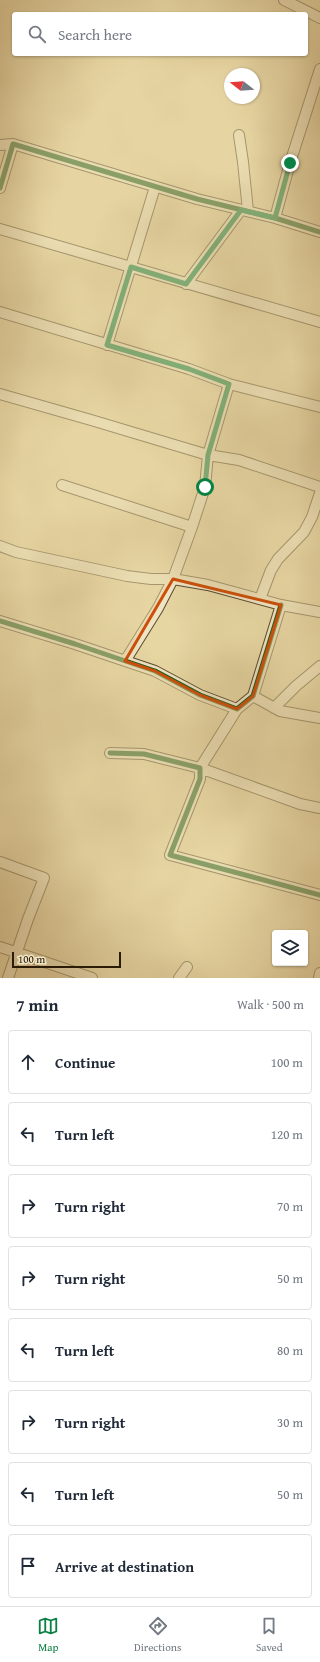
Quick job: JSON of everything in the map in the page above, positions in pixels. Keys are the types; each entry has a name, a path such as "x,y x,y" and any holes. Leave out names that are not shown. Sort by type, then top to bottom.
{"street":[{"path":"284,0 320,18"},
{"path":"275,218 290,163 320,69"},
{"path":"186,284 245,211 243,162 239,135"},
{"path":"0,145 13,144 155,187 275,218 320,232"},
{"path":"0,188 13,144"},
{"path":"107,345 155,187"},
{"path":"0,230 320,322"},
{"path":"0,312 189,369 229,384 320,407"},
{"path":"125,661 158,608 173,579 205,487 208,455 229,384"},
{"path":"0,394 208,455 239,460 320,487"},
{"path":"62,485 192,527"},
{"path":"260,599 271,570 278,559 304,532 312,517 320,493"},
{"path":"0,546 16,552 127,576 151,579 173,579 208,585 281,605 320,612"},
{"path":"281,605 253,696 237,709 200,768 200,779 170,855 320,895"},
{"path":"0,621 155,671 200,695 237,709"},
{"path":"274,708 296,686 320,666"},
{"path":"253,696 280,711 320,718"},
{"path":"110,753 144,754 200,768 300,804 320,808"},
{"path":"0,862 44,878 16,952 8,978"},
{"path":"0,947 92,978"},
{"path":"179,978 187,967"},
{"path":"319,978 320,973"}],"highlighted area":[{"path":"173,579 281,605 253,696 237,709 200,695 155,671 125,661"}],"cycle path":[{"path":"0,188 13,144 197,199 275,218 320,232"},
{"path":"0,621 155,671 200,695 237,709 253,696 281,605"},
{"path":"110,753 144,754 200,768 200,779 170,855 320,895"}],"route":[{"path":"205,487 208,455 229,384 189,369 107,345 131,267 186,284 241,210 275,218 290,163"}]}
